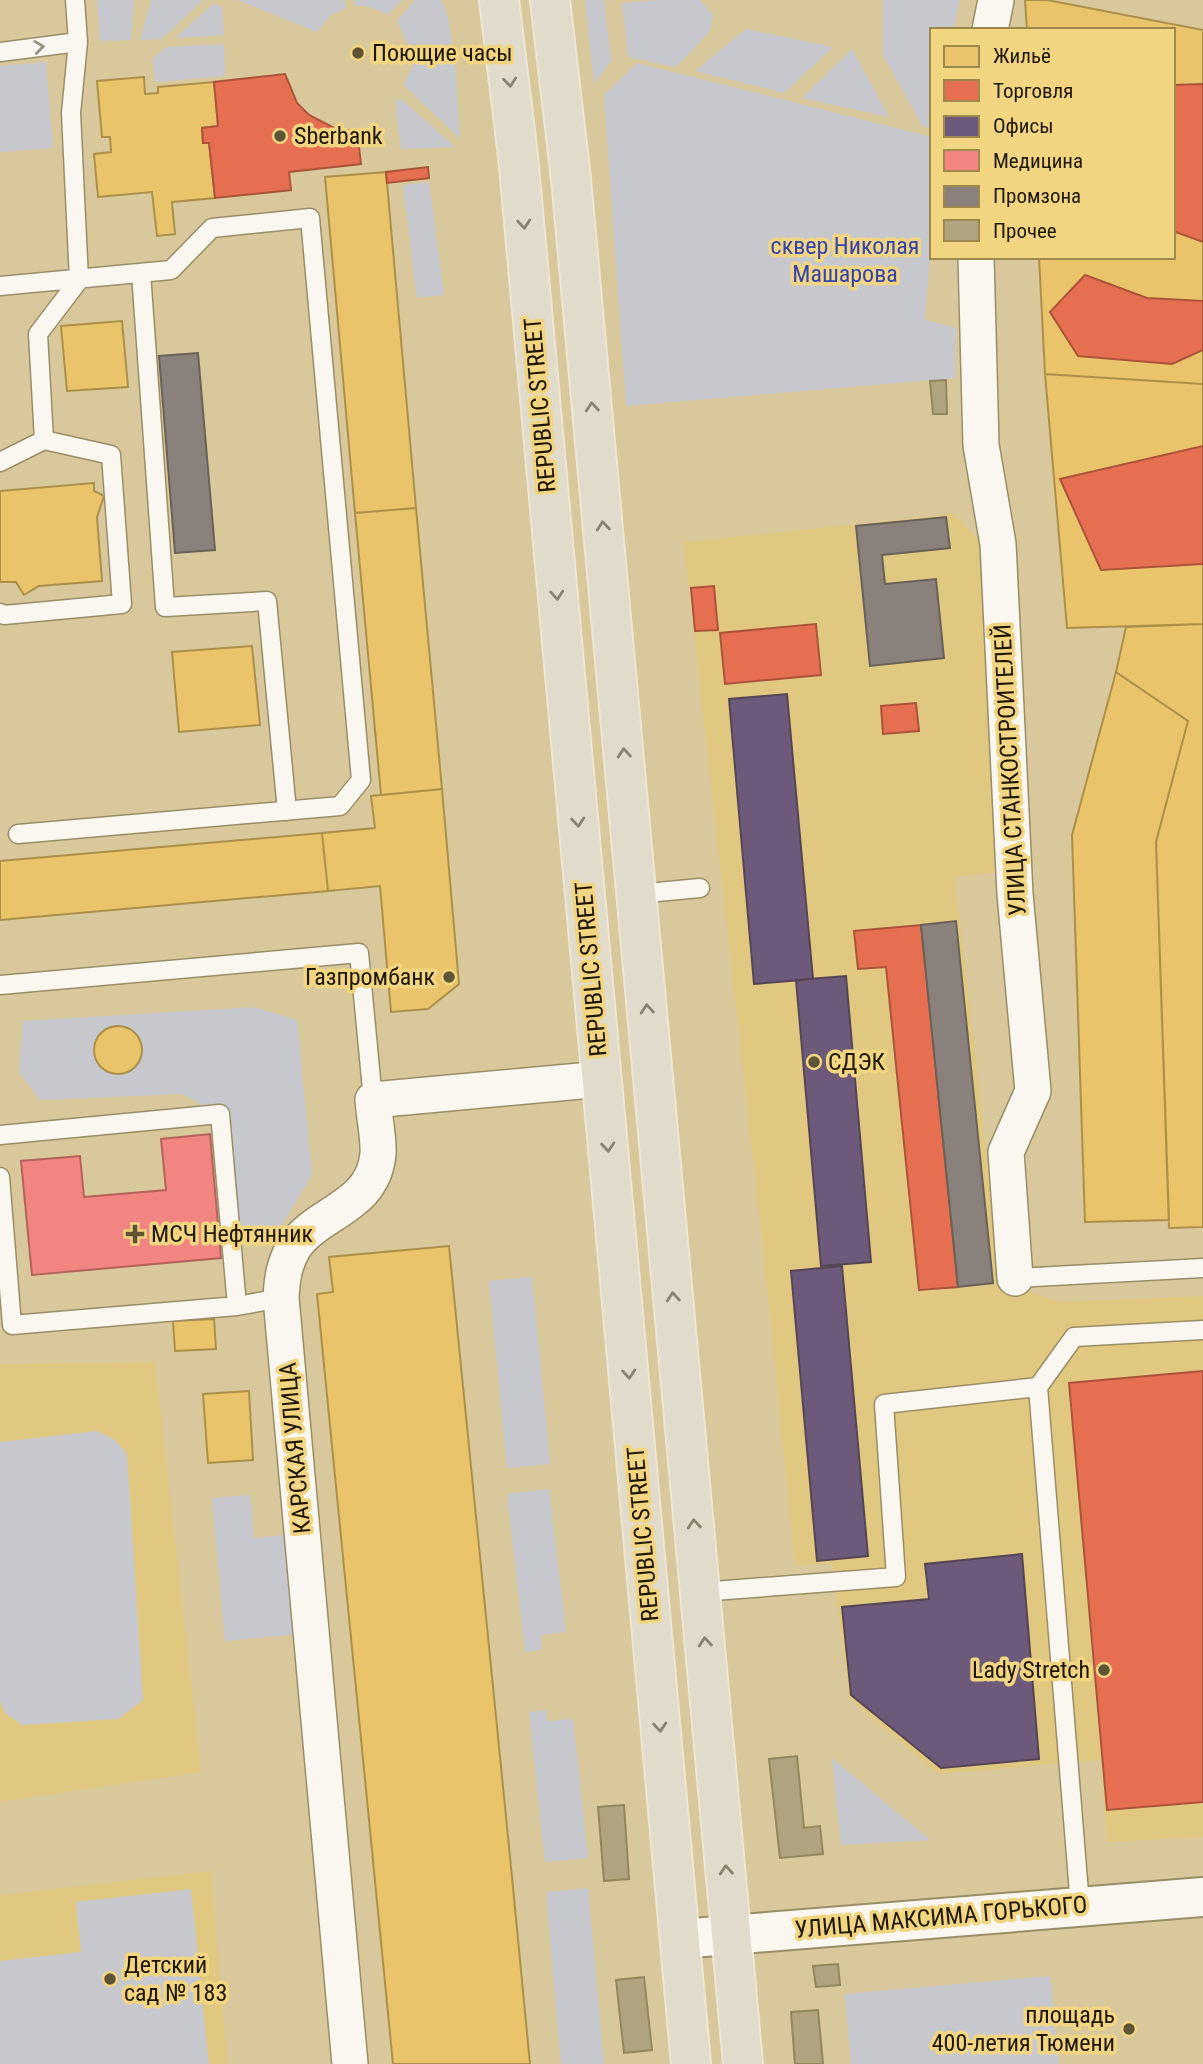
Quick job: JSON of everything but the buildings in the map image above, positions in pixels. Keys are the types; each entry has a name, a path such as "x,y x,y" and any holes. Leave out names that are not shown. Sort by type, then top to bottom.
{"main road":[{"name":"REPUBLIC STREET","path":"499,0 518,156 691,2064"},
{"path":"550,0 572,179 743,2064"}],"street":[{"path":"990,28 996,0"},
{"name":"УЛИЦА СТАНКОСТРОИТЕЛЕЙ","path":"976,259 981,444 998,544 1015,894 1033,1091 1006,1152 1015,1278"},
{"path":"373,1100 602,1079"},
{"name":"КАРСКАЯ УЛИЦА","path":"350,2064 281,1298 283,1268 296,1245 350,1205 368,1183 378,1155 373,1100"},
{"name":"УЛИЦА МАКСИМА ГОРЬКОГО","path":"680,1939 1203,1897"}],"lane":[{"path":"44,440 38,334 79,279 71,113 78,42 75,0"},
{"path":"0,52 78,42"},
{"path":"0,286 171,270 212,228 310,218 360,780 340,806 18,834"},
{"path":"141,274 165,607 267,601 287,811"},
{"path":"0,462 44,440 111,455 122,604 4,615 0,613"},
{"path":"636,894 700,888"},
{"path":"0,985 359,953 373,1100"},
{"path":"0,1135 220,1114 237,1306"},
{"path":"0,1177 6,1325 237,1306 281,1298"},
{"path":"1015,1278 1203,1268"},
{"path":"1080,1905 1038,1387 1074,1337 1203,1330"},
{"path":"700,1592 896,1577 884,1404 1038,1387"}],"shaded area":[{"path":"953,514 984,545 1002,872 955,877 1001,1282 1059,1302 1203,1296 1203,1837 1107,1842 1101,1760 938,1774 849,1698 832,1564 795,1565 766,1275 684,542"},
{"path":"155,1362 201,1772 0,1802 0,1364"},
{"name":"Детский сад № 183","path":"211,1871 227,2064 0,2064 0,1895"}],"green space":[{"path":"97,0 134,0 131,40 100,41"},
{"path":"151,0 203,0 162,39 140,40"},
{"path":"237,0 345,0 346,8 330,16 317,32"},
{"path":"354,0 402,0 388,15 367,6 355,6"},
{"path":"415,0 441,0 448,16 453,52 411,52 397,21"},
{"path":"585,0 604,0 611,61 594,84"},
{"path":"700,0 713,15 710,31 676,67 628,57 622,3"},
{"path":"883,0 960,0 953,28 930,28 930,128 923,127 883,55"},
{"path":"214,3 222,7 224,35 175,38"},
{"path":"746,29 833,47 784,93 695,71"},
{"path":"224,44 225,76 155,82 153,59 166,47"},
{"path":"852,49 889,117 802,98"},
{"path":"46,62 53,148 0,152 0,66"},
{"path":"455,63 460,139 404,85 413,64"},
{"name":"сквер Николая Машарова","path":"637,63 930,136 930,257 925,320 956,328 955,378 626,406 604,95"},
{"path":"401,99 455,147 401,149 395,101"},
{"path":"429,182 444,295 417,298 403,185"},
{"path":"255,1007 297,1020 312,1175 278,1231 240,1226 231,1120 182,1094 40,1100 19,1072 23,1021"},
{"path":"532,1277 550,1464 507,1468 489,1281"},
{"path":"97,1431 115,1440 127,1454 143,1700 118,1719 22,1725 5,1713 0,1701 0,1442"},
{"path":"549,1489 566,1632 541,1635 542,1650 525,1652 507,1494"},
{"path":"250,1495 254,1538 297,1534 306,1633 225,1641 212,1498"},
{"path":"546,1710 547,1721 573,1719 588,1858 545,1862 529,1712"},
{"path":"832,1758 930,1840 841,1845"},
{"path":"588,1888 604,2064 561,2064 546,1892"},
{"name":"Детский сад № 183","path":"191,1889 209,2064 0,2064 0,1961 81,1952 76,1902"},
{"path":"1050,1976 1059,2064 851,2064 845,1994"}],"place":[{"name":"Поющие часы","path":"358,53"},
{"name":"Sberbank","path":"280,136"},
{"name":"Газпромбанк","path":"449,977"},
{"name":"СДЭК","path":"814,1062"},
{"name":"МСЧ Нефтянник","path":"135,1234"},
{"name":"Lady Stretch","path":"1104,1670"},
{"name":"Детский сад № 183","path":"110,1979"},
{"name":"площадь 400-летия Тюмени","path":"1129,2029"}]}
